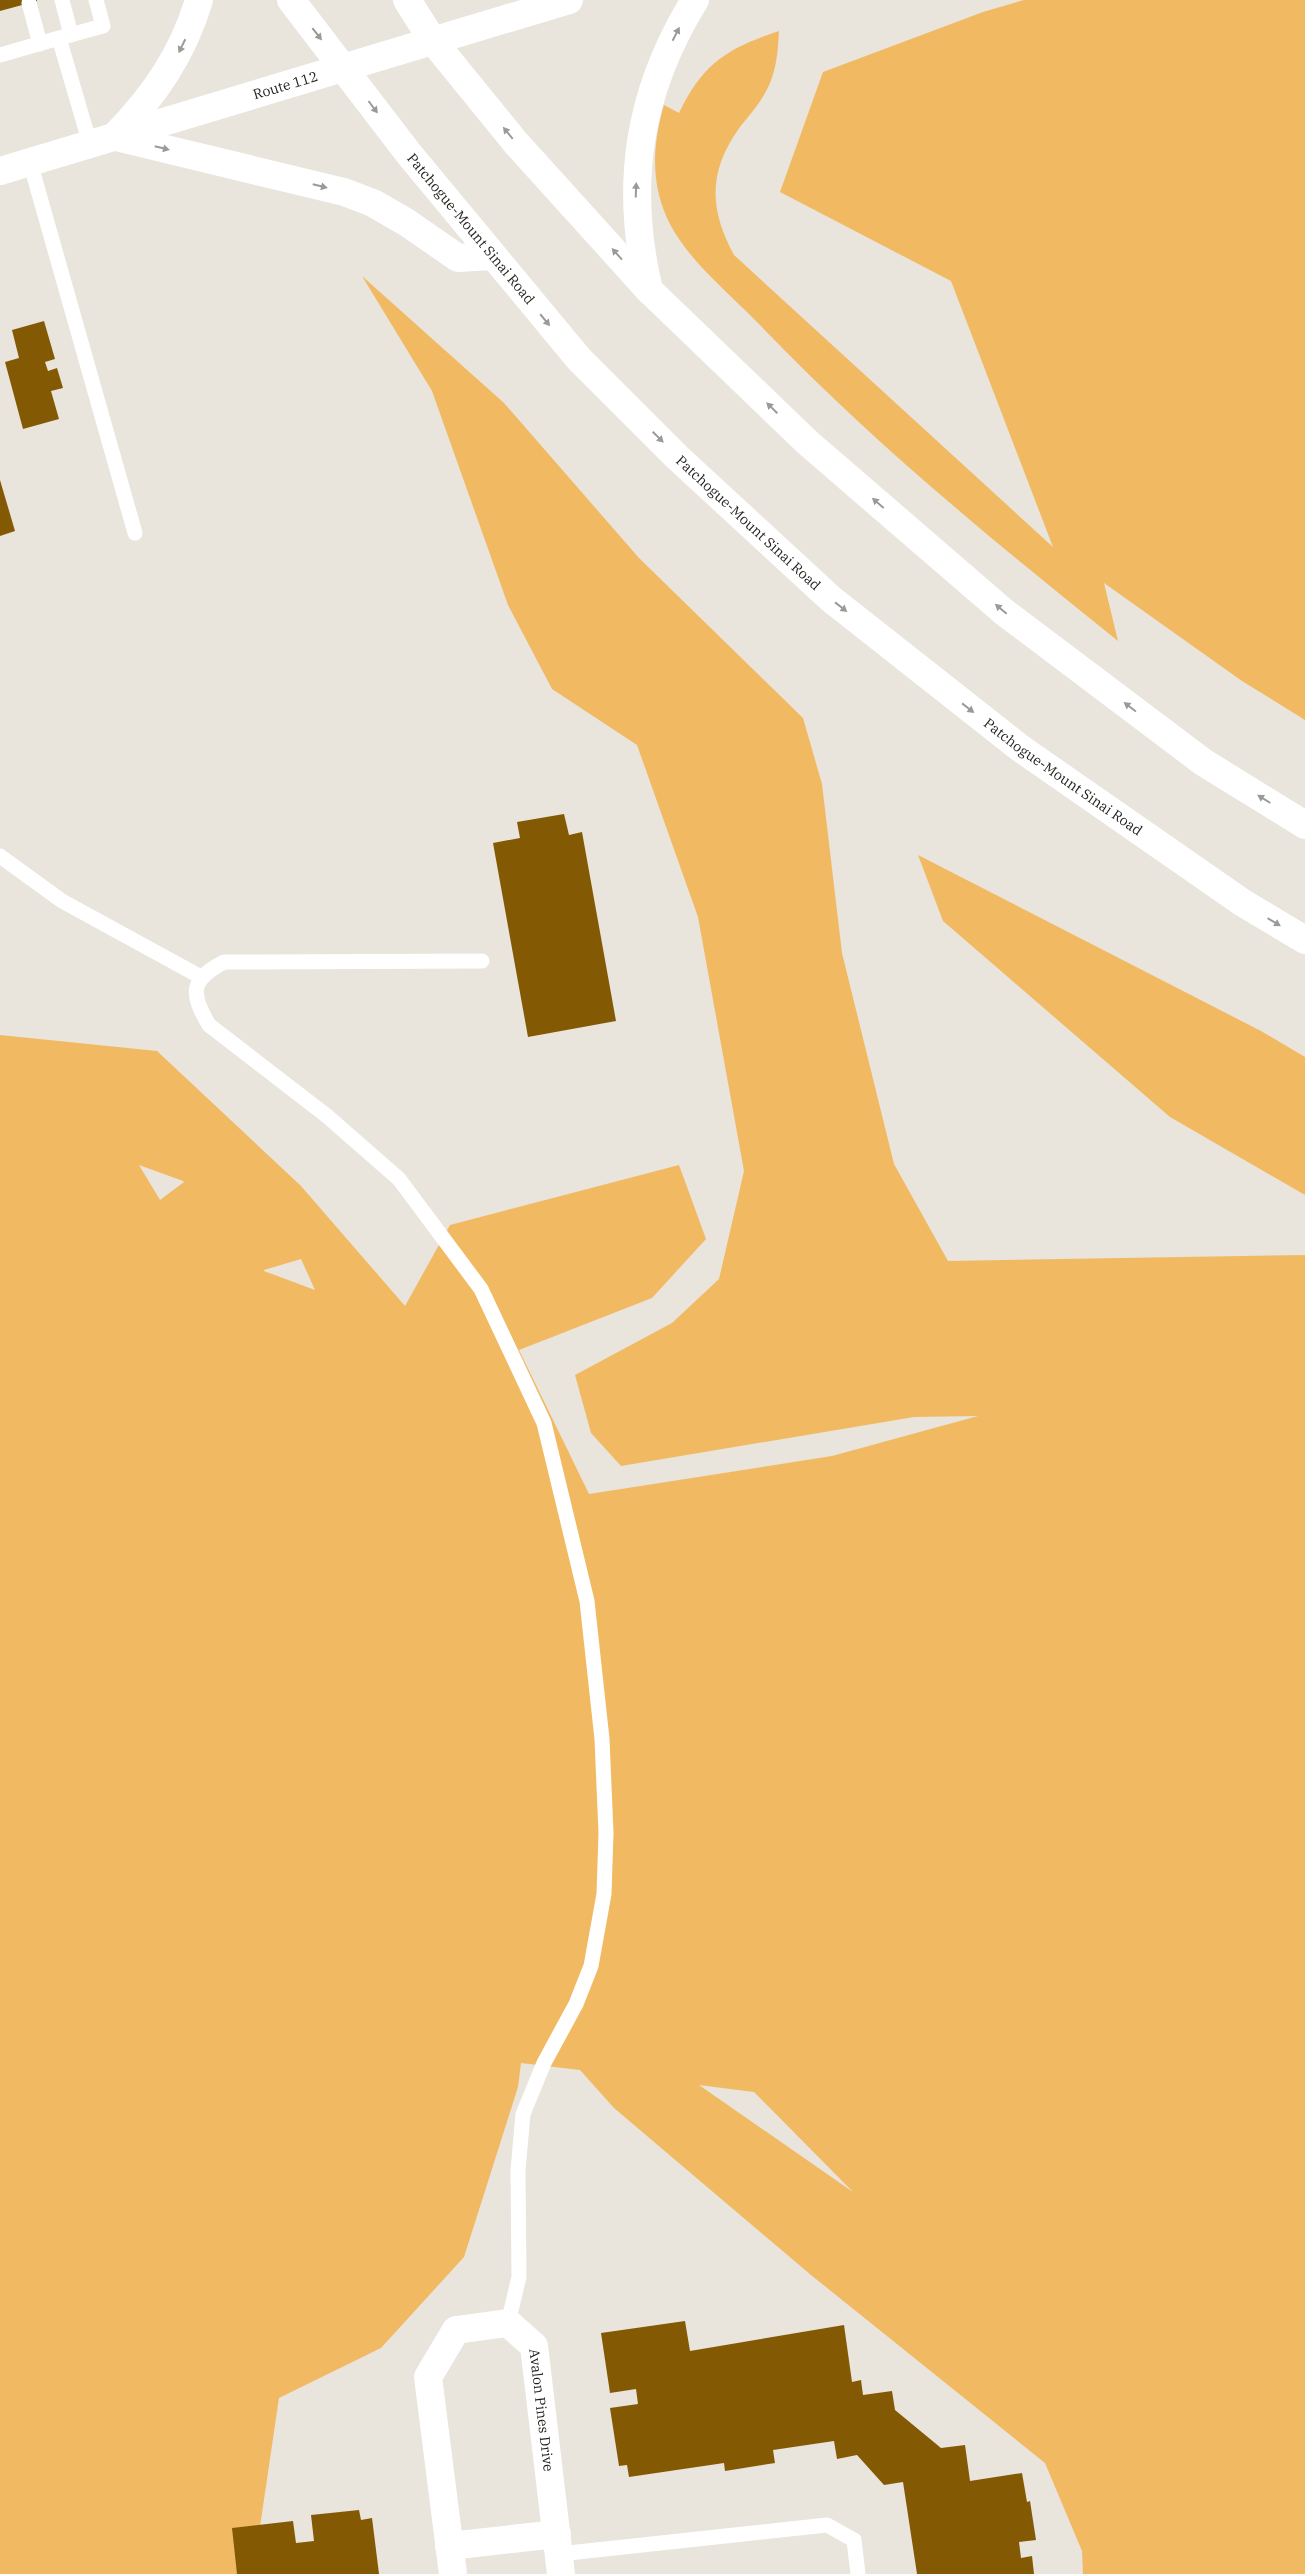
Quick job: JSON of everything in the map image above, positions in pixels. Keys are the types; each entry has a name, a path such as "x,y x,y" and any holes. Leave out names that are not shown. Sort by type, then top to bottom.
{"main road":[{"path":"102,140 147,102 161,83 184,42 199,0"},
{"name":"Patchogue-Mount Sinai Road","path":"291,0 409,154 491,256 579,359 678,457 831,600 1020,748 1242,903 1305,940"},
{"path":"407,0 433,41 516,143 649,290 807,442 1004,612 1203,762 1305,825"},
{"name":"Route 112","path":"0,171 569,0"},
{"path":"649,290 642,261 636,208 640,140 646,111 663,61 695,0"},
{"path":"102,140 344,192 373,203 406,222 458,258 491,256"},
{"path":"453,2574 428,2377 456,2330 508,2323"},
{"name":"Avalon Pines Drive","path":"508,2323 534,2346 559,2554"},
{"path":"449,2546 559,2554"}],"lane":[{"path":"62,0 65,36 102,140"},
{"path":"0,55 103,26 96,0"},
{"path":"29,3 40,44"},
{"path":"30,162 135,533"},
{"path":"0,856 62,901 201,977"},
{"path":"482,961 224,962 201,977 197,988 199,1007 209,1025 327,1116 399,1179 482,1289 544,1423 587,1601 602,1738 606,1833 604,1894 591,1966 576,2004 544,2063 523,2114 518,2170 519,2277 508,2323"},
{"path":"559,2554 827,2525 854,2540 858,2574"}],"shaded area":[{"path":"1024,0 1305,0 1305,720 1242,681 1104,583 1118,641 933,488 844,408 689,253 679,240 664,211 656,181 655,151 664,105 679,113 698,81 719,60 745,44 779,31 776,64 770,83 760,101 730,143 717,175 716,206 720,222 734,255 1053,547 951,281 780,192 823,72 983,12"},
{"path":"362,276 504,403 639,558 803,718 822,784 842,953 894,1164 948,1261 1305,1255 1305,2574 1083,2574 1082,2551 1045,2463 811,2275 614,2108 580,2070 521,2063 518,2087 464,2257 381,2348 279,2398 253,2574 0,2574 0,1035 157,1051 301,1186 405,1306 450,1225 679,1165 706,1239 652,1298 519,1350 589,1494 832,1456 978,1416 914,1417 621,1466 591,1433 575,1375 672,1323 719,1279 744,1171 698,917 637,745 552,689 508,605 432,391","holes":["139,1165 183,1181 184,1182 160,1200","301,1259 315,1290 264,1271","699,2085 754,2092 853,2192"]},
{"path":"918,855 1261,1031 1305,1057 1305,1195 1170,1117 943,921"}],"building":[{"path":"0,0 37,0 37,1 0,11"},
{"path":"44,321 55,359 45,362 48,371 57,368 63,388 51,391 59,419 23,429 5,362 19,358 12,330"},
{"path":"0,480 15,531 0,536"},
{"path":"564,814 569,835 582,832 616,1021 528,1037 493,843 520,838 517,822"},
{"path":"685,2321 690,2351 844,2325 852,2382 861,2380 863,2395 892,2391 895,2410 941,2448 965,2445 970,2481 1022,2473 1027,2502 1030,2501 1036,2540 1019,2542 1021,2558 1032,2556 1034,2574 917,2574 903,2482 884,2485 857,2455 837,2459 834,2441 773,2450 775,2463 725,2471 724,2463 629,2477 627,2465 619,2466 610,2408 638,2404 636,2389 610,2393 601,2333"},
{"path":"359,2510 361,2520 372,2518 379,2574 237,2574 232,2528 293,2521 296,2543 314,2541 311,2515"}]}
